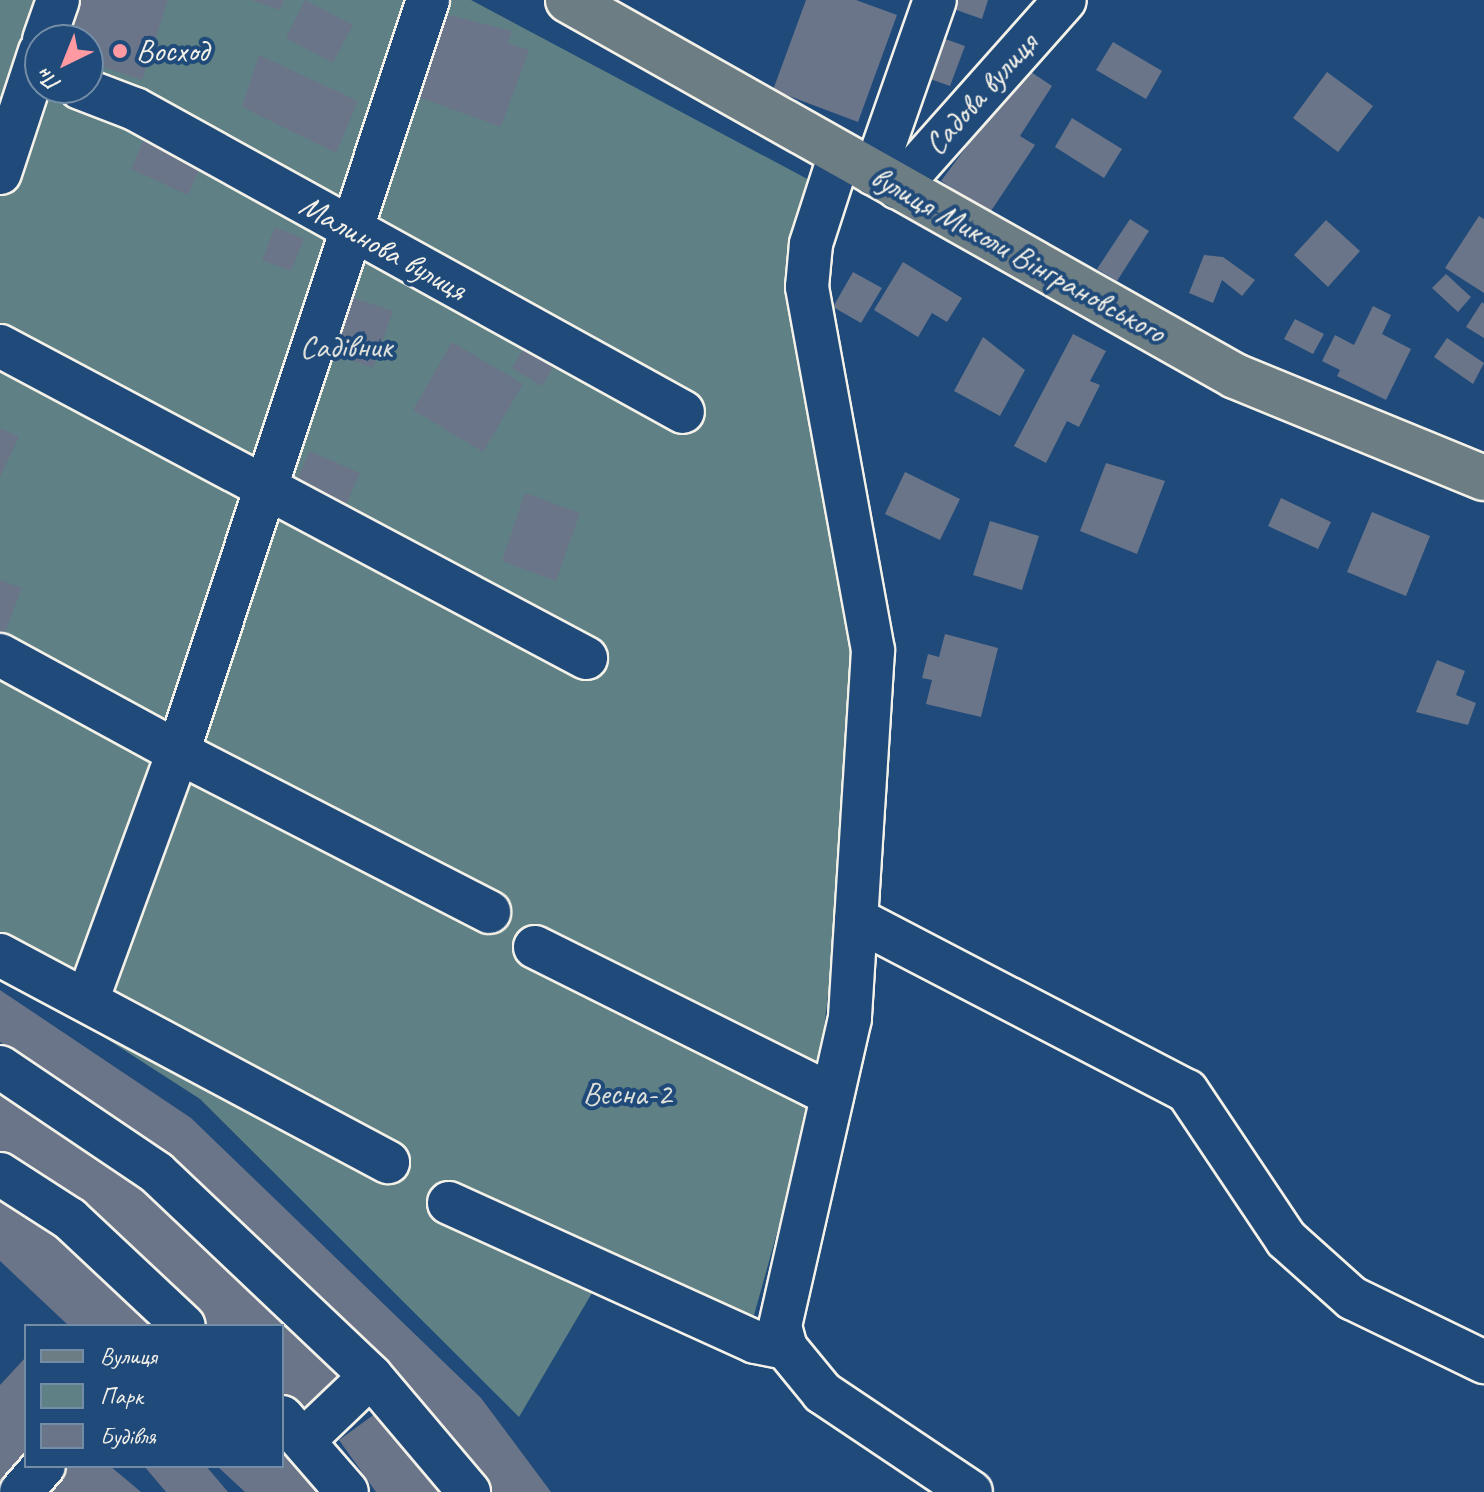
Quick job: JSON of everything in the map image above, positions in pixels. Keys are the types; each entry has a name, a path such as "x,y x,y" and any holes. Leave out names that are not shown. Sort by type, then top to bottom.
{"main road":[{"name":"вулиця Миколи Вінграновського","path":"568,0 1235,376 1484,478"}],"street":[{"path":"50,24 58,0"},
{"path":"88,998 178,752 267,493 428,0"},
{"path":"935,0 871,172 811,244 807,287 873,651 850,1018 780,1326 786,1348 823,1393 971,1492"},
{"name":"Садова вулиця","path":"871,172 1065,0"},
{"name":"Малинова вулиця","path":"104,97 135,109 683,412"},
{"path":"0,173 24,102"},
{"path":"0,346 267,493 586,658"},
{"path":"0,655 178,752 489,912"},
{"path":"856,919 1187,1091 1286,1239 1352,1298 1484,1362"},
{"path":"535,947 832,1095"},
{"path":"0,955 88,998 388,1162"},
{"path":"0,1067 157,1173 371,1376 469,1492"},
{"path":"0,1174 70,1219 182,1324"},
{"path":"449,1203 755,1342 786,1348"},
{"path":"347,1492 294,1428 371,1376"},
{"path":"21,1492 42,1468"}],"green space":[{"name":"Садівник","path":"0,0 471,0 813,182 851,603 851,799 817,1089 746,1344 602,1276 519,1417 200,1099 0,970"}],"building":[{"name":"Восход","path":"72,0 168,0 142,80 104,67 104,24 64,24"},
{"path":"251,0 284,0 280,10"},
{"path":"305,0 353,25 333,63 286,38"},
{"path":"806,0 856,0 897,15 858,122 773,90"},
{"path":"951,0 988,0 982,19 948,7"},
{"path":"445,14 512,31 508,43 529,50 501,127 416,96"},
{"path":"934,35 965,46 950,86 919,75"},
{"path":"1113,42 1162,71 1146,99 1096,70"},
{"path":"259,55 358,101 336,153 242,107"},
{"path":"1025,68 1052,86 1020,136 1035,145 989,214 941,181"},
{"path":"1327,72 1373,106 1338,152 1293,118"},
{"path":"1072,118 1122,149 1104,178 1055,147"},
{"path":"144,140 201,166 188,195 131,169"},
{"path":"1479,216 1484,219 1484,293 1445,268"},
{"path":"1130,219 1149,231 1117,281 1097,269"},
{"path":"1326,220 1360,251 1328,287 1294,255"},
{"path":"275,227 304,239 291,271 262,260"},
{"path":"1204,255 1223,257 1255,280 1242,296 1222,280 1213,303 1189,293"},
{"path":"903,262 962,298 947,322 932,313 918,337 874,310"},
{"path":"853,272 882,288 861,323 833,307"},
{"path":"1446,274 1471,297 1458,312 1432,288"},
{"path":"345,295 393,311 373,368 326,351"},
{"path":"1482,302 1484,304 1484,338 1466,327"},
{"path":"1373,306 1391,315 1382,334 1411,349 1386,400 1337,376 1340,370 1322,361 1335,335 1354,345"},
{"path":"1295,319 1324,334 1313,354 1284,339"},
{"path":"1073,334 1106,351 1090,381 1100,385 1079,427 1067,421 1046,463 1014,446"},
{"path":"983,337 1025,370 1000,416 954,391"},
{"path":"1447,338 1484,363 1473,384 1434,357"},
{"path":"528,341 558,358 542,386 512,368"},
{"path":"452,342 523,384 483,452 413,410"},
{"path":"0,428 19,437 0,477"},
{"path":"310,451 360,473 342,514 291,492"},
{"path":"1106,463 1165,481 1137,554 1080,531"},
{"path":"905,472 960,499 940,540 885,514"},
{"path":"525,493 580,513 556,581 502,561"},
{"path":"1281,498 1331,522 1318,549 1268,526"},
{"path":"1372,512 1430,536 1406,596 1347,572"},
{"path":"990,521 1039,536 1022,590 973,575"},
{"path":"0,580 22,588 0,645"},
{"path":"945,634 998,648 981,717 926,704 932,680 922,678 928,654 939,657"},
{"path":"1437,660 1465,671 1456,695 1476,703 1468,725 1416,712"},
{"path":"0,990 191,1118 481,1398 551,1492 491,1492 443,1426 170,1157 0,1042"},
{"path":"0,1087 114,1161 339,1375 302,1414 284,1397 284,1324 207,1324 75,1198 0,1151"},
{"path":"0,1190 52,1219 161,1324 67,1324 0,1261"},
{"path":"24,1359 24,1457 0,1483 0,1385"},
{"path":"383,1408 442,1492 376,1492 339,1440"},
{"path":"284,1442 336,1492 245,1492 219,1468 284,1468"},
{"path":"57,1468 112,1468 141,1492 37,1492"},
{"path":"146,1468 208,1468 228,1492 166,1492"}],"place":[{"name":"Восход","path":"120,51"}],"park label":[{"name":"Весна-2","path":"627,1094"}]}
